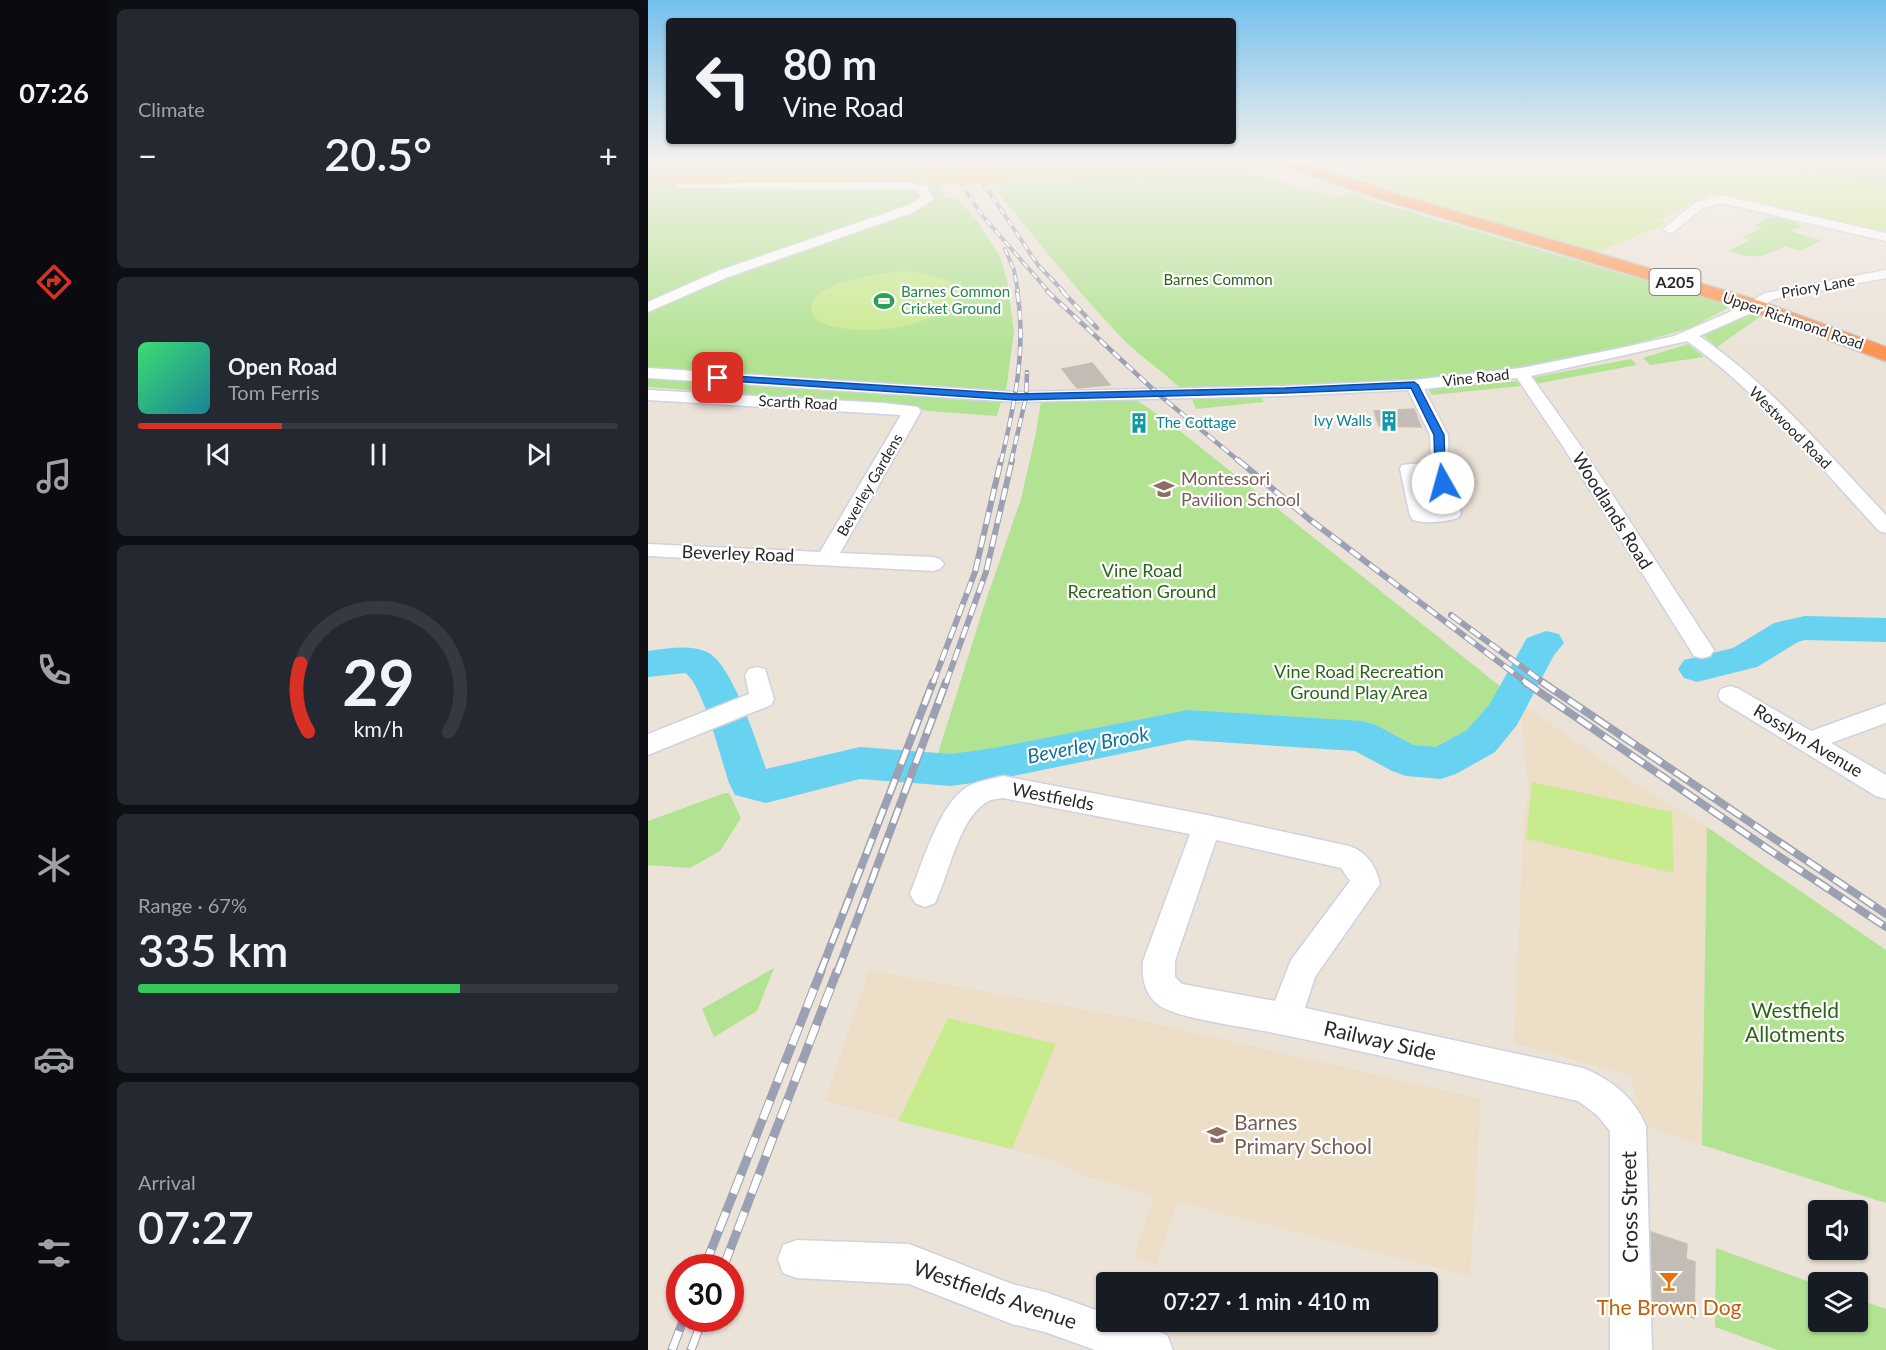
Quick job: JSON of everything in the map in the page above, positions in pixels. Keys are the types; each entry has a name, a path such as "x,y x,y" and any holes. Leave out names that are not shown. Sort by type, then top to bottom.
{"highway":[{"name":"Upper Richmond Road","path":"1482,225 1753,305 1886,354"}],"street":[{"path":"648,308 665,298 723,274 864,225"},
{"path":"1669,230 1676,225"},
{"path":"1836,225 1886,237"},
{"name":"Priory Lane","path":"1753,305 1774,295 1886,274"},
{"path":"1862,279 1886,291"},
{"name":"Vine Road","path":"648,373 1016,397 1285,391 1414,385 1521,373 1616,354 1689,335 1732,317 1753,305"},
{"name":"Westwood Road","path":"1689,335 1711,351 1782,416 1886,527"},
{"name":"Woodlands Road","path":"1521,373 1571,445 1702,650"},
{"path":"1414,385 1439,435 1440,467"},
{"name":"Scarth Road","path":"648,395 912,411"},
{"name":"Beverley Gardens","path":"827,558 912,411"},
{"name":"Beverley Road","path":"648,550 933,564"},
{"path":"648,745 739,709 763,695"},
{"name":"Rosslyn Avenue","path":"1730,695 1886,788"},
{"path":"1814,744 1822,736 1886,713"},
{"name":"Westfields","path":"925,894 947,839 964,805 975,795 1003,787 1340,854 1350,858 1358,865 1364,874 1365,884 1302,970 1285,1019"},
{"name":"Railway Side","path":"1207,826 1159,961 1156,975 1166,993 1177,998 1285,1019 1583,1085"},
{"name":"Cross Street","path":"1583,1085 1599,1093 1616,1107 1628,1126 1631,1350"},
{"name":"Westfields Avenue","path":"797,1259 909,1264 1012,1304 1045,1312 1152,1350"}],"shaded area":[{"path":"1520,702 1639,786 1707,827 1702,1145 1643,1126 1631,1076 1514,1043 1524,816 1529,795"},
{"name":"Barnes Primary School","path":"869,970 1130,1018 1481,1099 1470,1276 1177,1202 1156,1265 1134,1256 1154,1196 1088,1177 1057,1162 1012,1149 825,1101"}],"green space":[{"path":"648,225 980,225 1000,257 1007,280 1014,332 1006,391 953,389 944,399 1001,402 997,416 928,411 911,407 648,387"},
{"name":"Barnes Common","path":"1025,225 1455,225 1722,303 1728,308 1690,328 1634,344 1489,373 1357,383 1179,387 1127,343 1072,283"},
{"path":"1501,225 1663,225 1596,253"},
{"path":"1755,225 1800,225 1803,226 1790,231 1821,240 1801,251 1785,246 1759,256 1747,256 1729,251 1750,240 1742,237 1762,228"},
{"path":"1846,225 1886,225 1886,234"},
{"name":"Barnes Common Cricket Ground","path":"903,271 938,277 956,287 958,294 953,303 928,319 891,328 865,330 829,326 813,314 812,303 818,294 830,287 863,277"},
{"path":"1751,314 1761,316 1717,347 1703,335"},
{"path":"1688,344 1704,357 1650,365 1643,358"},
{"path":"1631,359 1637,365 1535,384 1530,378"},
{"path":"1517,381 1521,386 1432,395 1428,389"},
{"path":"1260,397 1264,402 1196,409 1192,399"},
{"name":"Vine Road Recreation Ground","path":"1135,399 1170,423 1506,691 1488,721 1452,747 1431,754 1404,748 1376,730 1349,725 1311,726 1224,717 1173,719 1108,736 997,756 948,763 936,760 983,609 1021,499 1041,401"},
{"path":"1416,472 1434,472 1444,510 1427,511"},
{"path":"1532,782 1672,812 1674,873 1526,839"},
{"path":"729,793 741,818 720,851 690,868 648,865 648,821"},
{"name":"Westfield Allotments","path":"1707,827 1886,950 1886,1203 1702,1145"},
{"path":"774,968 757,1011 714,1037 702,1009"},
{"path":"948,1018 1056,1044 1012,1149 898,1121"},
{"path":"1716,1248 1808,1281 1808,1332 1868,1332 1868,1303 1886,1309 1886,1350 1778,1350 1715,1327"}],"building":[{"path":"1092,363 1110,385 1077,388 1062,369"},
{"name":"Ivy Walls","path":"1414,409 1421,427 1379,426 1374,411"},
{"name":"The Brown Dog","path":"1651,1232 1687,1244 1686,1259 1695,1262 1694,1318 1653,1304"}],"waterway":[{"name":"Beverley Brook","path":"1697,669 1744,658 1787,632 1805,628 1886,630"},
{"name":"Beverley Brook","path":"648,664 695,661 703,667 719,696 750,783 766,786 860,763 951,770 994,764 1188,725 1362,736 1406,760 1441,763 1481,741 1503,715 1540,647 1546,643"},
{"path":"1432,774 1440,768 1441,763"}],"railway":[{"path":"991,225 1049,292"},
{"path":"1011,225 1038,265 1064,292"},
{"path":"1005,249 1014,270 1018,292"},
{"path":"1001,462 1020,356 1021,334 1017,291"},
{"path":"1047,291 1157,393 1240,462"},
{"path":"1062,291 1097,328"},
{"path":"1011,462 1026,397 1027,372"},
{"path":"933,683 975,572 1001,460"},
{"path":"946,683 986,572 1012,460"},
{"path":"1238,460 1309,519 1527,683"},
{"path":"1451,615 1544,683"},
{"path":"820,973 933,682"},
{"path":"837,973 946,682"},
{"path":"1525,682 1886,927"},
{"path":"1542,682 1886,914"},
{"path":"710,1254 821,971"},
{"path":"728,1254 837,971"},
{"path":"672,1350 679,1332"},
{"path":"691,1350 698,1332"}],"place":[{"name":"Barnes Common Cricket Ground","path":"884,301"},
{"name":"Ivy Walls","path":"1389,421"},
{"name":"The Cottage","path":"1139,423"},
{"name":"Montessori Pavilion School","path":"1164,489"},
{"name":"Barnes Primary School","path":"1217,1135"},
{"name":"The Brown Dog","path":"1669,1281"}],"route":[{"path":"718,378 1016,397 1285,391 1414,385 1439,435 1443,483"}],"park label":[{"name":"Vine Road Recreation Ground Play Area","path":"1359,682"}]}
